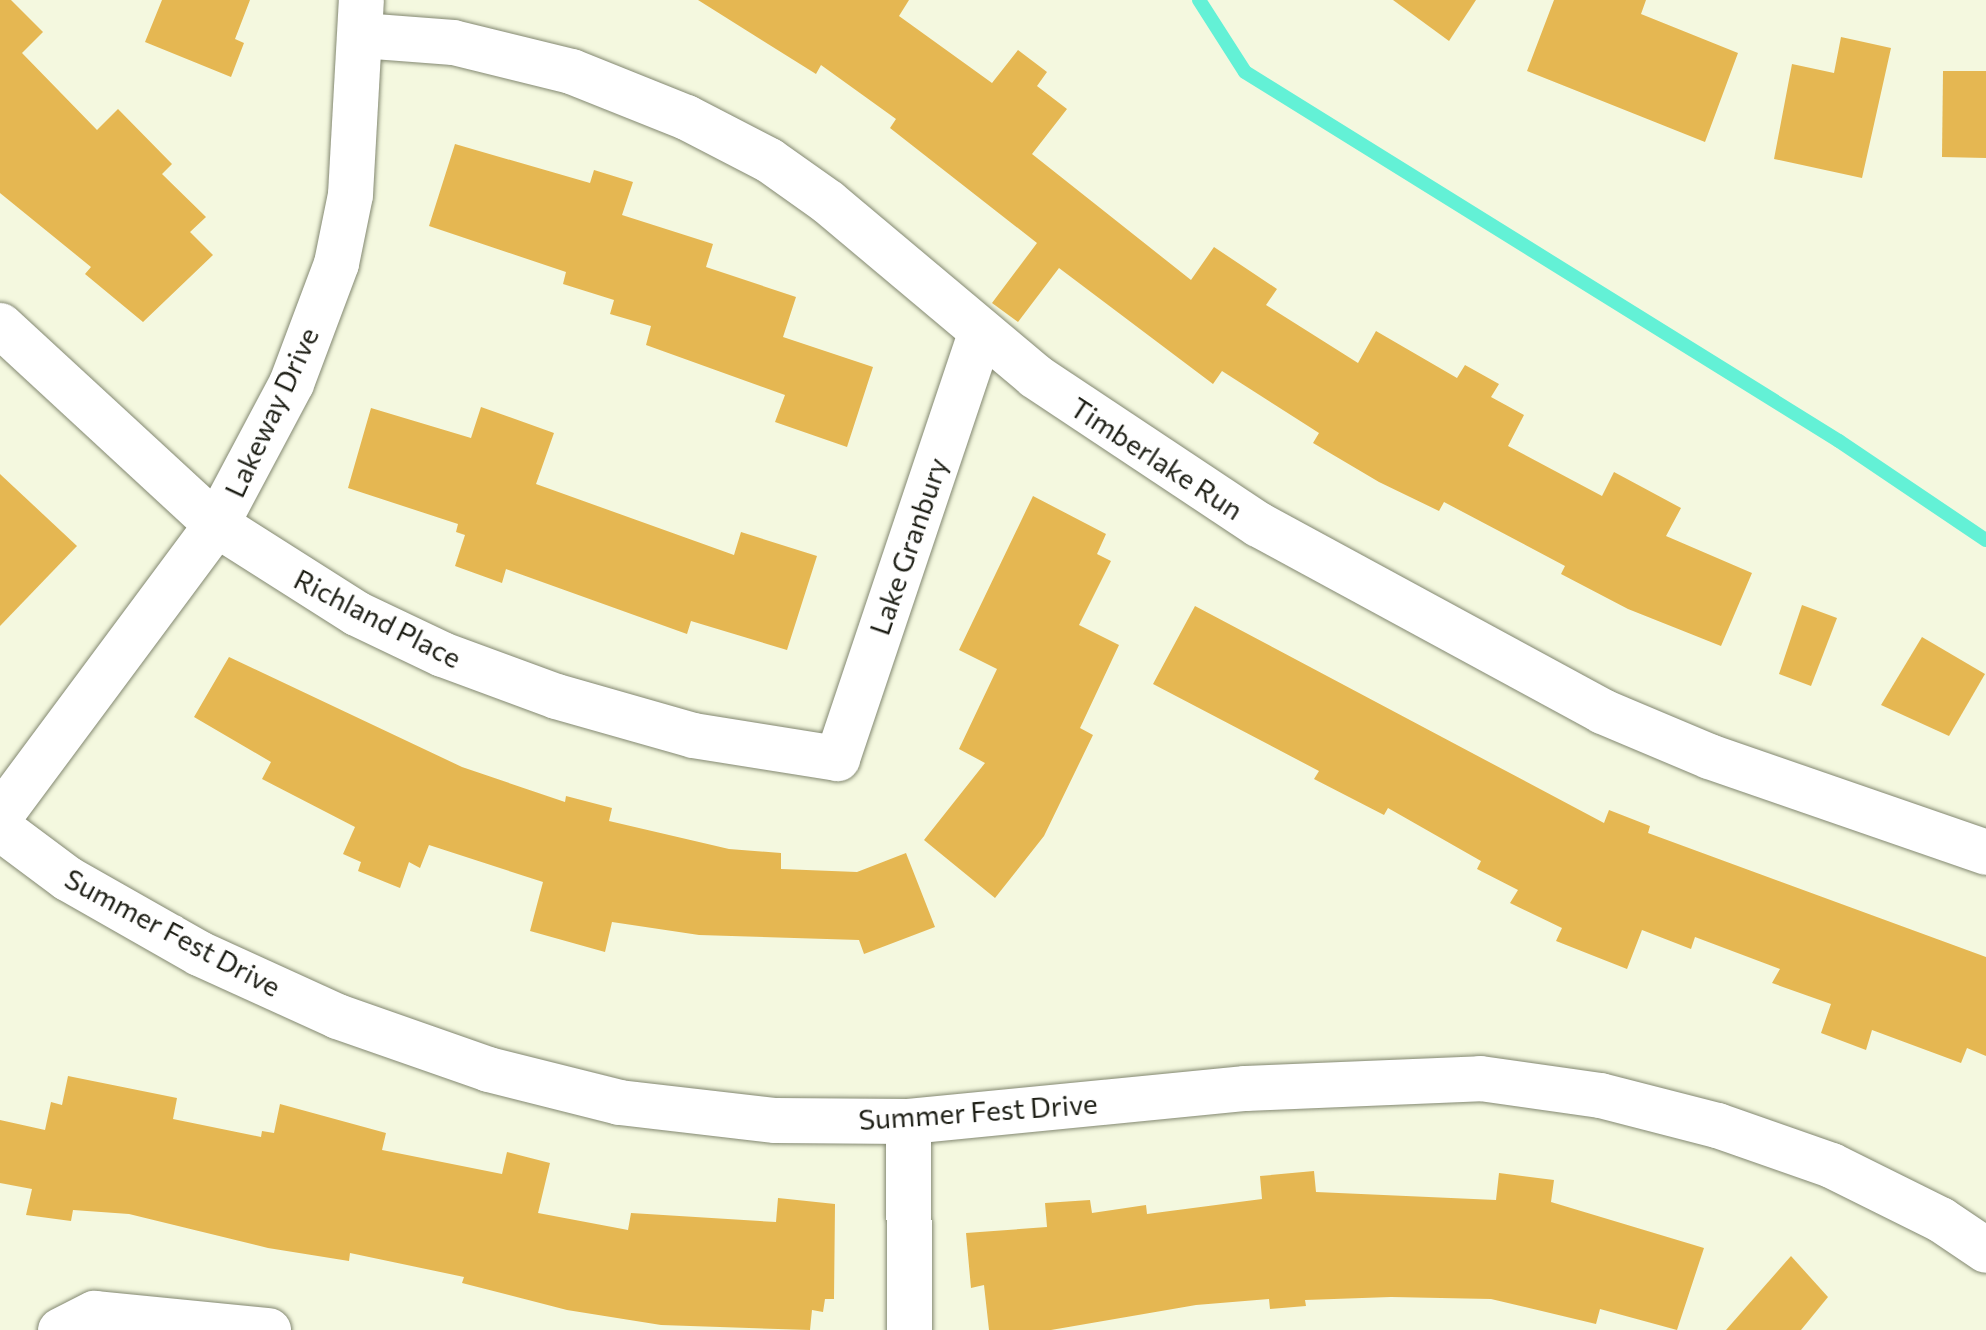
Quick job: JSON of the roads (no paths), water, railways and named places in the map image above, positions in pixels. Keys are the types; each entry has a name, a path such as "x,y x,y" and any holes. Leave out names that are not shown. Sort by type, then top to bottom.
{"street":[{"name":"Timberlake Run","path":"361,17 571,71 686,116 768,160 828,202 980,333 1115,434 1258,524 1602,711 1986,852"},
{"name":"Lakeway Drive","path":"0,815 216,524 292,382 336,264 350,194 361,17"},
{"name":"Richland Place","path":"0,325 216,524 356,614 442,654 693,735 836,758"},
{"name":"Lake Granbury","path":"836,758 980,333"},
{"name":"Summer Fest Drive","path":"0,828 67,878 199,953 337,1016 488,1069 619,1102 776,1120 908,1121 1245,1088 1480,1078 1600,1095 1717,1124 1831,1166 1940,1219 1986,1250"},
{"path":"908,1121 909,1330"},
{"path":"60,1330 94,1313 268,1330"}],"waterway":[{"path":"1199,0 1245,72 1839,441 1986,540"}]}
